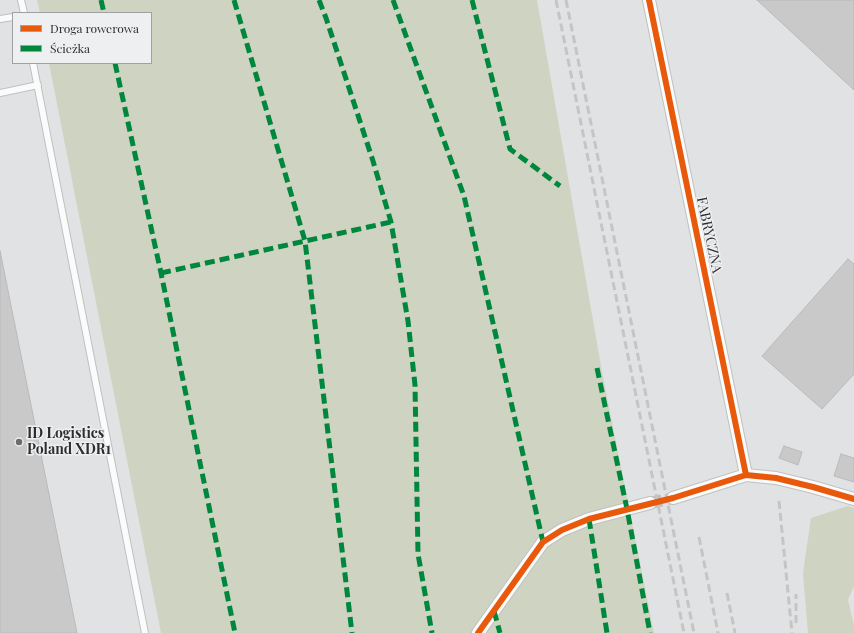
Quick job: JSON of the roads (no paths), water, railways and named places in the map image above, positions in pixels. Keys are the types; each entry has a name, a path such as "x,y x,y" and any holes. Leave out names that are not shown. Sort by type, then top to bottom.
{"street":[{"name":"FABRYCZNA","path":"649,0 746,475"},
{"path":"673,498 746,475 776,478 854,499"},
{"path":"478,633 543,542 562,530 589,519 650,503"}],"lane":[{"path":"21,0 24,12"},
{"path":"0,19 12,16"},
{"path":"34,64 146,633"},
{"path":"0,93 38,85"}],"tunnel":[{"path":"650,503 673,498"}],"railway":[{"path":"556,0 684,633"},
{"path":"566,0 694,633"},
{"path":"779,501 792,633"},
{"path":"699,537 718,633"},
{"path":"727,593 735,633"},
{"path":"796,594 796,623"}],"place":[{"name":"ID Logistics Poland XDR1","path":"19,442"}]}
